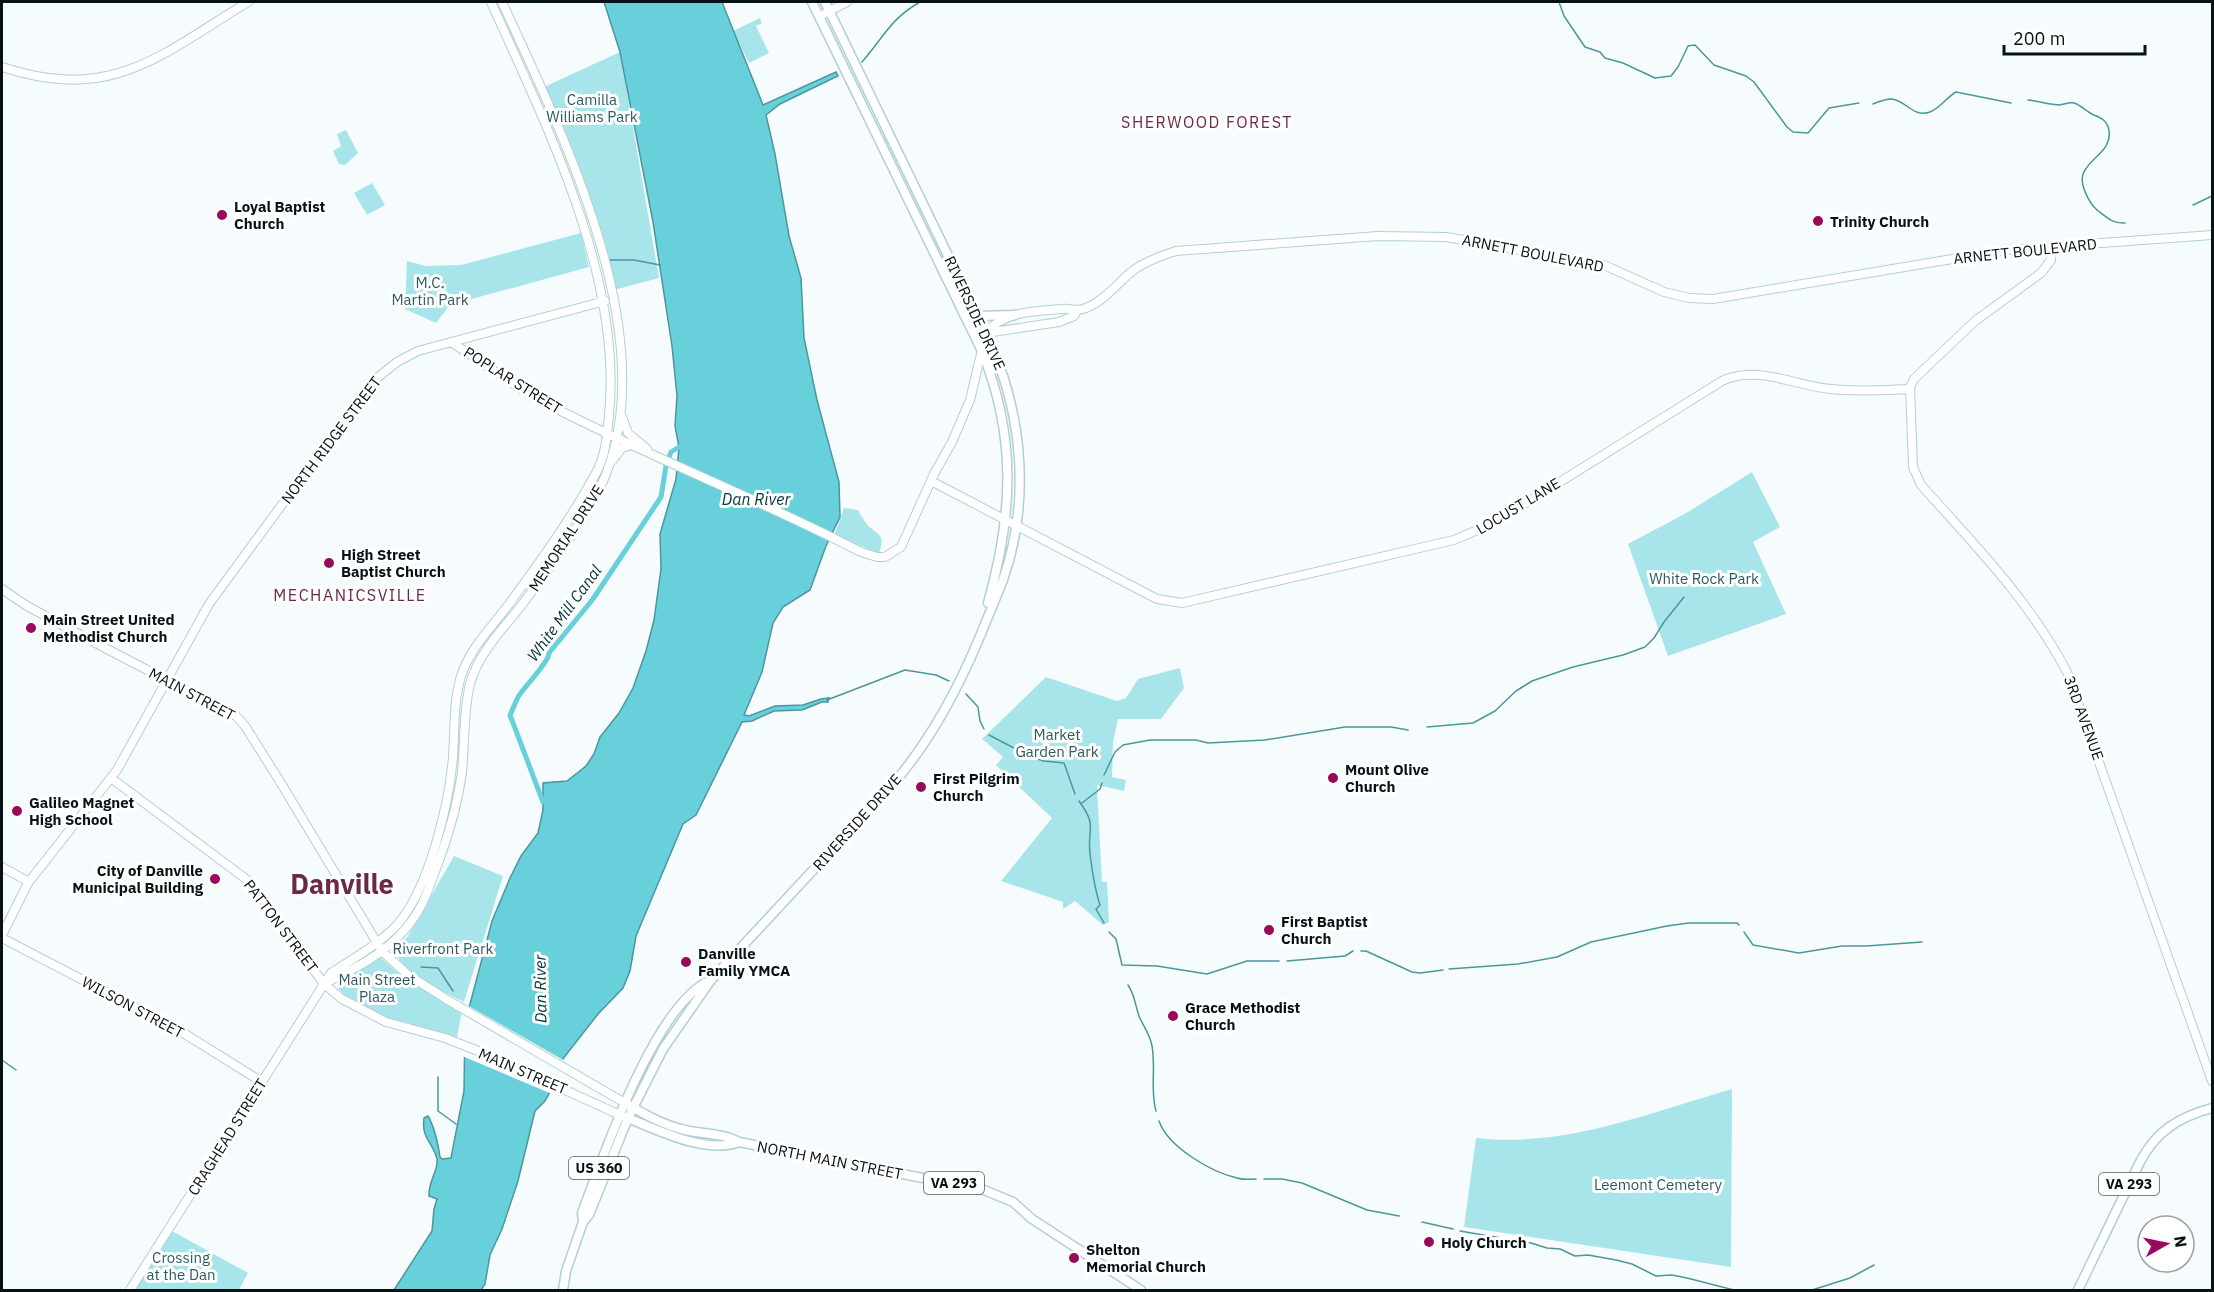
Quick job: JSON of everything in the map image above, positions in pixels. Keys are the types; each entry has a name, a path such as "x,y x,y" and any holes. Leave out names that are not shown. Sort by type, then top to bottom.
{"main road":[{"path":"2,67 37,77 65,80 93,79 119,74 161,56 248,2"},
{"name":"MEMORIAL DRIVE","path":"380,947 411,906 441,826 450,786 456,700 466,663 581,499 601,464 607,433 610,377 602,302 589,248 573,195 491,2"},
{"name":"MEMORIAL DRIVE","path":"380,947 402,933 416,914 423,902 449,831 462,776 467,699 476,667 592,503 608,467 621,413 622,369 612,299 598,239 582,186 502,2"},
{"name":"RIVERSIDE DRIVE","path":"812,2 981,350 995,387 1005,429 1008,480 1006,520 996,576 976,644"},
{"name":"RIVERSIDE DRIVE","path":"629,1106 650,1050 669,1020 704,983 711,980 916,756 949,703 976,644 1003,579 1015,525 1019,487 1016,427 1005,379 986,333 825,2"},
{"path":"819,16 847,2"},
{"name":"ARNETT BOULEVARD","path":"986,333 1000,319 1015,315 1065,308 1077,311 1085,309 1100,300 1137,268 1164,255 1186,249 1397,235 1457,238 1604,265 1664,292 1689,298 1713,299 1975,255 2052,246 2212,235"},
{"path":"1910,389 1917,375 1969,327 2041,273 2051,260 2052,246"},
{"name":"NORTH RIDGE STREET","path":"2,936 30,882 111,778 209,604 364,391 381,373 418,351 612,299"},
{"name":"ARNETT BOULEVARD","path":"986,333 1059,322 1074,316 1077,311"},
{"path":"977,316 1015,315 1016,328"},
{"path":"621,413 628,433 651,452 861,552 885,557 901,548 930,481 952,442 970,400 986,333"},
{"name":"POPLAR STREET","path":"451,342 532,395 616,438 651,452"},
{"name":"LOCUST LANE","path":"930,481 1157,599 1178,603 1191,602 1469,535 1494,523 1722,381 1737,375 1758,375 1806,386 1842,390 1910,389"},
{"name":"3RD AVENUE","path":"1910,389 1913,467 1916,478 2014,591 2031,613 2067,672 2212,1082"},
{"path":"608,467 618,452 632,445"},
{"name":"MAIN STREET","path":"2,589 27,606 236,716 245,726 380,947"},
{"name":"PATTON STREET","path":"111,778 250,882 324,984 357,1008 395,1025 423,1032"},
{"path":"2,867 30,882"},
{"name":"WILSON STREET","path":"2,936 177,1029 261,1082"},
{"name":"CRAGHEAD STREET","path":"130,1290 331,973 380,947"},
{"name":"VA 293","path":"380,947 407,974 446,999 629,1106"},
{"name":"MAIN STREET","path":"423,1032 445,1038 506,1063 624,1116"},
{"name":"US 360","path":"563,1290 566,1271 583,1221 589,1215 629,1106"},
{"name":"NORTH MAIN STREET","path":"629,1106 668,1125 731,1138 739,1142 976,1188 996,1194 1019,1206 1032,1219 1141,1290"},
{"name":"VA 293","path":"2078,1290 2151,1143 2161,1132 2178,1120 2212,1108"},
{"name":"NORTH MAIN STREET","path":"624,1116 683,1140 731,1145 739,1142"}],"green space":[{"path":"760,18 762,23 756,26 769,53 749,63 733,31"},
{"name":"Camilla Williams Park","path":"620,52 659,278 614,290 544,87"},
{"path":"346,130 358,153 345,165 339,164 333,151 341,146 337,134"},
{"path":"372,183 385,205 367,215 354,193"},
{"name":"M.C. Martin Park","path":"581,233 589,267 450,305 436,323 405,309 407,261 426,266 461,265"},
{"name":"White Rock Park","path":"1752,472 1780,527 1753,542 1786,614 1668,656 1628,544 1688,512"},
{"path":"844,508 858,510 866,523 880,535 882,541 879,553 834,536"},
{"name":"Market Garden Park","path":"1180,668 1184,688 1161,719 1118,719 1113,742 1112,777 1126,780 1124,791 1097,785 1102,882 1107,882 1109,922 1103,925 1075,901 1063,909 1063,902 1001,881 1052,818 996,765 1003,757 982,739 1046,677 1117,701 1126,698 1138,679"},
{"name":"Riverfront Park","path":"454,856 503,876 464,1002 416,976 401,963 398,956 398,950"},
{"name":"Main Street Plaza","path":"379,956 407,981 462,1011 457,1037 384,1018 343,993 337,983"},
{"name":"Leemont Cemetery","path":"1732,1089 1731,1267 1464,1227 1476,1138 1509,1140 1574,1133 1638,1118"},
{"name":"Crossing at the Dan","path":"172,1231 248,1273 239,1290 134,1290"}],"water":[{"name":"Dan River","path":"604,2 722,2 763,105 836,72 838,76 780,104 766,115 789,236 801,278 804,338 817,400 839,482 840,517 826,546 810,590 783,607 773,623 762,672 744,715 749,716 775,706 803,705 829,698 828,702 802,710 774,711 752,721 742,722 696,815 683,824 636,936 630,971 623,988 598,1014 562,1060 557,1079 545,1101 535,1111 518,1181 502,1229 490,1255 485,1284 481,1290 394,1290 432,1231 437,1199 429,1196 429,1191 437,1159 424,1131 424,1118 428,1116 433,1126 440,1157 442,1159 451,1158 464,1091 465,1023 492,921 521,856 538,833 543,810 543,783 567,781 586,766 594,754 600,737 619,713 633,688 654,620 661,569 660,534 676,479 679,447 675,426 677,396 672,346 653,222 620,52"}],"pier":[{"path":"467,1005 565,1061 560,1080 552,1094 462,1056 462,1023"}],"waterway":[{"path":"862,62 894,22 920,2"},
{"path":"1559,2 1564,16 1585,47 1600,52 1605,58 1623,63 1655,78 1671,76 1688,46 1695,45 1714,65 1746,76 1754,82 1793,132 1808,133 1829,108 1859,103"},
{"path":"1873,104 1891,99 1901,102 1914,111 1924,113 1934,110 1956,92 2011,103"},
{"path":"2028,100 2056,105 2074,103 2105,122 2109,130 2107,143 2084,172 2083,187 2097,210 2113,221 2125,223"},
{"path":"2193,205 2212,196"},
{"path":"609,260 634,260 660,265"},
{"name":"White Mill Canal","path":"543,802 510,715 518,697 541,668 549,653 593,599 661,497 666,466 671,452 679,447"},
{"path":"1427,727 1473,723 1495,711 1516,691 1532,681 1645,647 1684,597"},
{"path":"827,700 905,670 936,675 949,681"},
{"path":"966,694 978,707 984,729"},
{"path":"1104,775 1115,752 1123,745 1150,740 1196,740 1208,743 1265,740 1345,727 1391,727 1408,730"},
{"path":"989,735 1031,757 1064,763 1075,794"},
{"path":"1082,803 1100,789 1102,783"},
{"path":"1079,801 1090,822 1090,854 1100,905 1096,909 1104,923"},
{"path":"1449,969 1518,964 1557,957 1591,942 1667,926 1689,923 1737,923 1739,925"},
{"path":"1109,932 1116,939 1122,965 1157,966 1207,974 1247,961 1279,961"},
{"path":"1744,932 1753,945 1799,953 1842,946 1922,942"},
{"path":"1287,961 1345,956 1353,951"},
{"path":"1361,951 1366,951 1412,972 1443,970"},
{"path":"421,967 438,968 453,991"},
{"path":"1128,985 1152,1046 1153,1095 1156,1111"},
{"path":"2,1060 16,1070"},
{"path":"438,1077 438,1111 456,1124"},
{"path":"1159,1121 1171,1140 1203,1164 1237,1178 1256,1179"},
{"path":"1264,1179 1282,1179 1302,1183 1367,1210 1399,1216"},
{"path":"1422,1222 1453,1229"},
{"path":"1460,1231 1560,1249 1575,1256 1588,1255 1616,1260 1632,1264 1656,1276 1672,1275 1734,1290"},
{"path":"1812,1290 1850,1278 1874,1265"}],"place":[{"name":"Loyal Baptist Church","path":"222,215"},
{"name":"Trinity Church","path":"1818,221"},
{"name":"High Street Baptist Church","path":"329,563"},
{"name":"Main Street United Methodist Church","path":"31,628"},
{"name":"Mount Olive Church","path":"1333,778"},
{"name":"First Pilgrim Church","path":"921,787"},
{"name":"Galileo Magnet High School","path":"17,811"},
{"name":"City of Danville Municipal Building","path":"215,879"},
{"name":"First Baptist Church","path":"1269,930"},
{"name":"Danville Family YMCA","path":"686,962"},
{"name":"Grace Methodist Church","path":"1173,1016"},
{"name":"Holy Church","path":"1429,1242"},
{"name":"Shelton Memorial Church","path":"1074,1258"}],"district":[{"name":"SHERWOOD FOREST","path":"1207,122"},
{"name":"MECHANICSVILLE","path":"350,595"},
{"name":"Danville","path":"342,883"}]}
